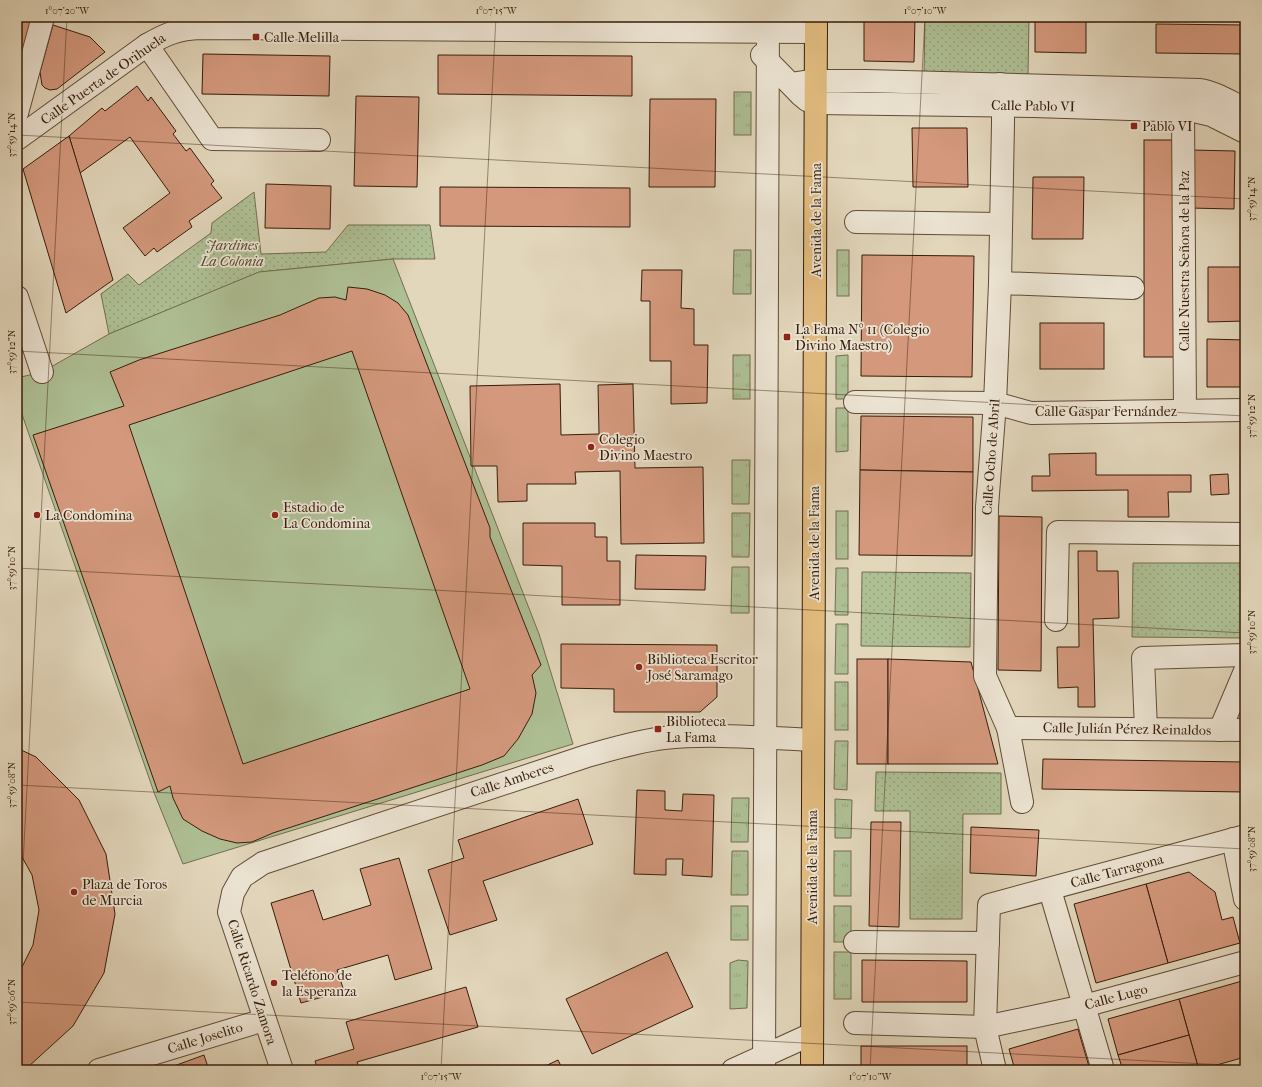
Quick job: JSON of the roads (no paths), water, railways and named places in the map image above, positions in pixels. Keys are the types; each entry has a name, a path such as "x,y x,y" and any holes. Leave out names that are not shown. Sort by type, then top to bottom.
{"main road":[{"name":"Avenida de la Fama","path":"812,1070 816,24"}],"street":[{"path":"17,113 43,17"},
{"path":"266,23 491,23 728,32 768,24 816,24"},
{"name":"Calle Puerta de Orihuela","path":"17,140 147,45 167,34 183,29 266,23"},
{"path":"764,1063 768,24"},
{"path":"728,32 745,38 790,85 807,100 816,103"},
{"path":"147,45 212,139 319,140"},
{"path":"768,61 785,72 816,81"},
{"path":"767,120 772,102 781,90 790,85 805,81 816,81"},
{"name":"Calle Pablo VI","path":"816,81 1202,112 1245,132"},
{"name":"Calle Pablo VI","path":"816,103 1002,95 1199,90 1216,95 1245,109"},
{"name":"Calle Ocho de Abril","path":"1002,95 1000,283 996,403 987,507 985,676 1008,728 1022,802"},
{"name":"Calle Nuestra Señora de la Paz","path":"1183,111 1185,410"},
{"path":"856,222 1001,224"},
{"path":"1000,283 1133,288"},
{"path":"17,297 42,372"},
{"name":"Calle Gaspar Fernández","path":"855,402 996,403 1031,413 1245,410"},
{"path":"1056,620 1058,532 1245,534"},
{"path":"1146,729 1143,658 1245,655"},
{"path":"1220,730 1245,671"},
{"name":"Calle Julián Pérez Reinaldos","path":"1008,728 1245,730"},
{"name":"Calle Amberes","path":"232,893 242,877 263,863 587,756 636,743 664,738 700,737 813,740"},
{"path":"1239,838 1245,899"},
{"name":"Calle Tarragona","path":"988,943 989,906 1239,838"},
{"path":"1050,890 1103,1070"},
{"name":"Calle Ricardo Zamora","path":"232,893 229,912 282,1070"},
{"path":"860,942 988,943 985,1027 995,1070"},
{"name":"Calle Lugo","path":"855,1023 985,1027 1084,1006 1245,962"},
{"name":"Calle Joselito","path":"99,1070 264,1020"},
{"path":"733,1070 764,1063 812,1034"}],"place":[{"name":"Calle Melilla","path":"256,37"},
{"name":"Pablo VI","path":"1134,126"},
{"name":"La Fama Nº 11 (Colegio Divino Maestro)","path":"787,337"},
{"name":"Colegio Divino Maestro","path":"591,447"},
{"name":"La Condomina","path":"37,515"},
{"name":"Estadio de La Condomina","path":"275,515"},
{"name":"Biblioteca Escritor José Saramago","path":"639,667"},
{"name":"Biblioteca La Fama","path":"658,729"},
{"name":"Plaza de Toros de Murcia","path":"74,892"},
{"name":"Teléfono de la Esperanza","path":"274,983"}],"park label":[{"name":"Jardines La Colonia","path":"232,254"}]}
